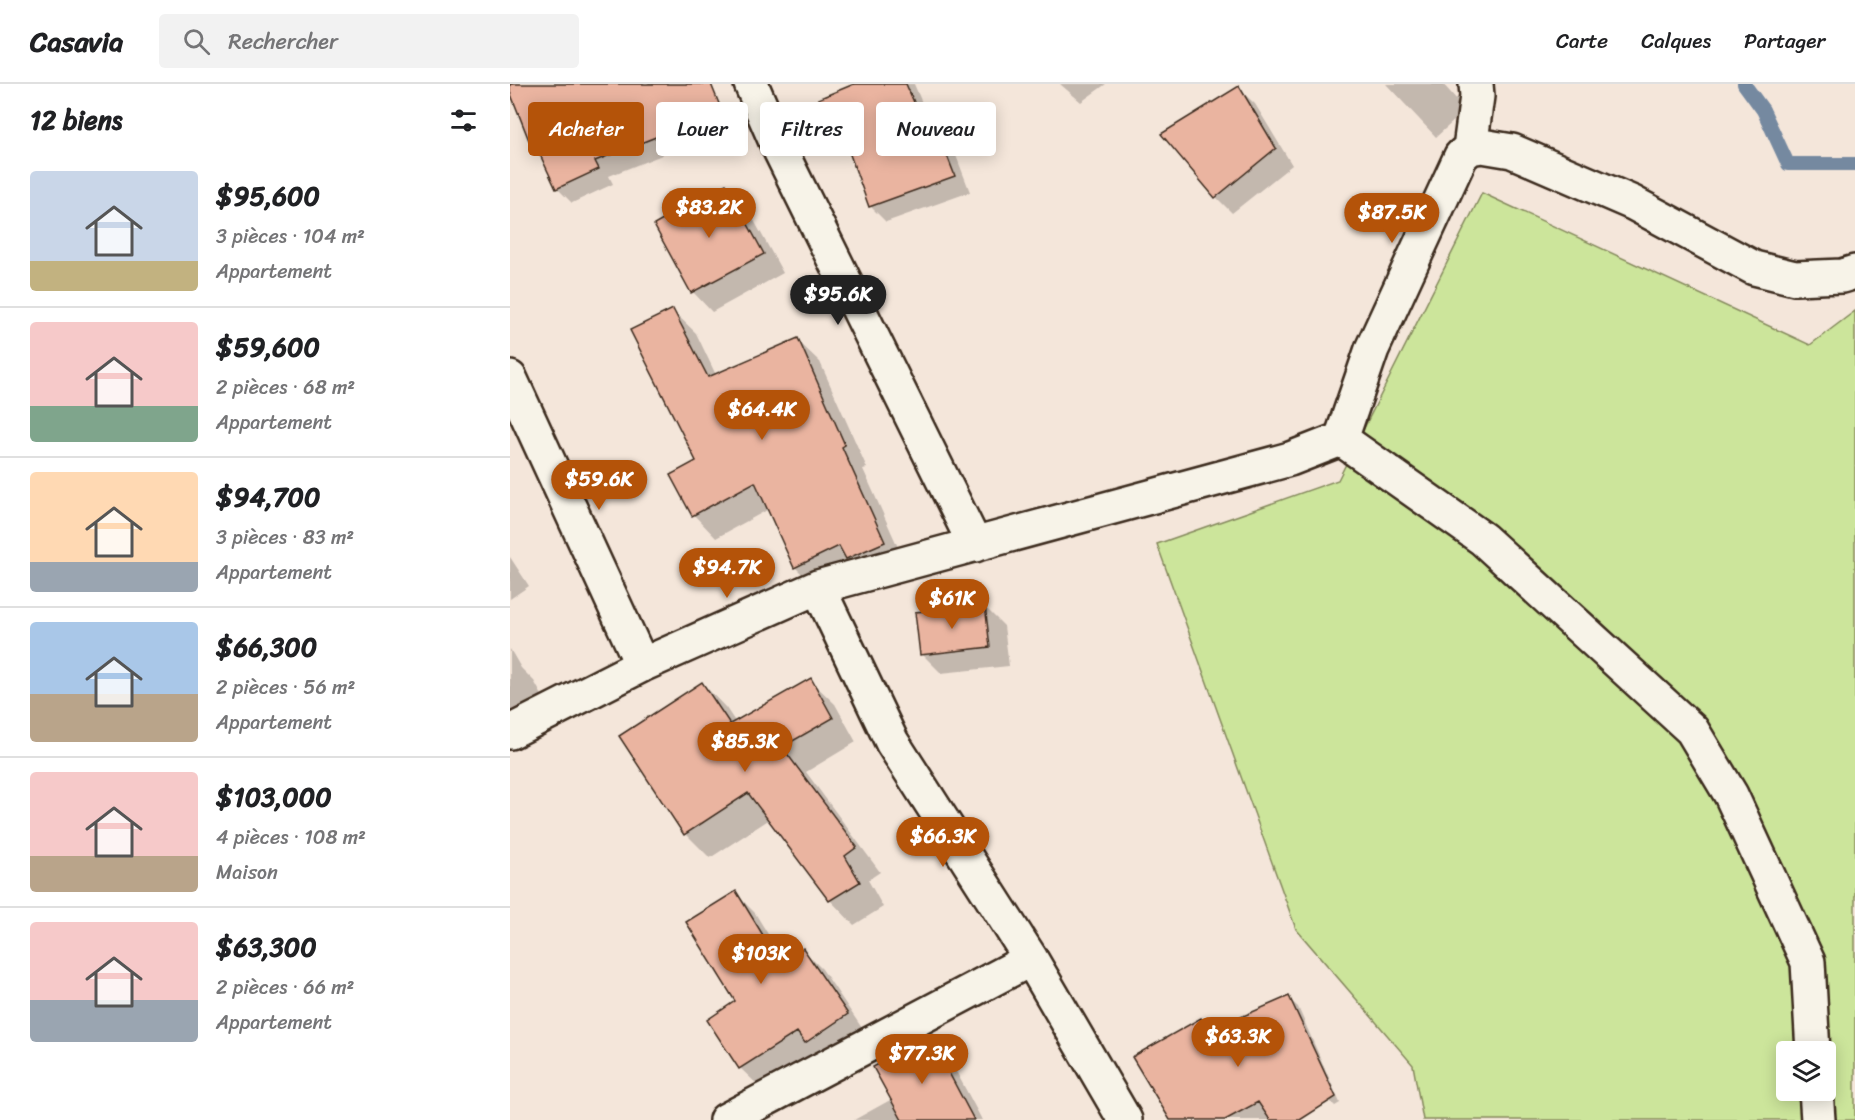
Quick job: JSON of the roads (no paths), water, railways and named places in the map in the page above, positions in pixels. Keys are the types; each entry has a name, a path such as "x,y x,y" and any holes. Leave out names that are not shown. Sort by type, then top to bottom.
{"street":[{"path":"751,84 777,144 975,545"},
{"path":"1470,148 1477,96 1476,84"},
{"path":"510,732 642,665 818,587 1290,459 1341,439 1372,349 1461,156 1470,148 1482,146 1521,155 1633,203 1754,268 1796,278 1842,276 1855,272"},
{"path":"510,378 642,665"},
{"path":"1341,439 1483,539 1692,729 1731,795 1808,962 1812,1041"},
{"path":"818,587 892,742 1031,959 1125,1120"},
{"path":"726,1120 1031,959"},
{"path":"1817,1101 1818,1120"}],"waterway":[{"path":"1744,84 1763,110 1788,164 1855,164"}]}
